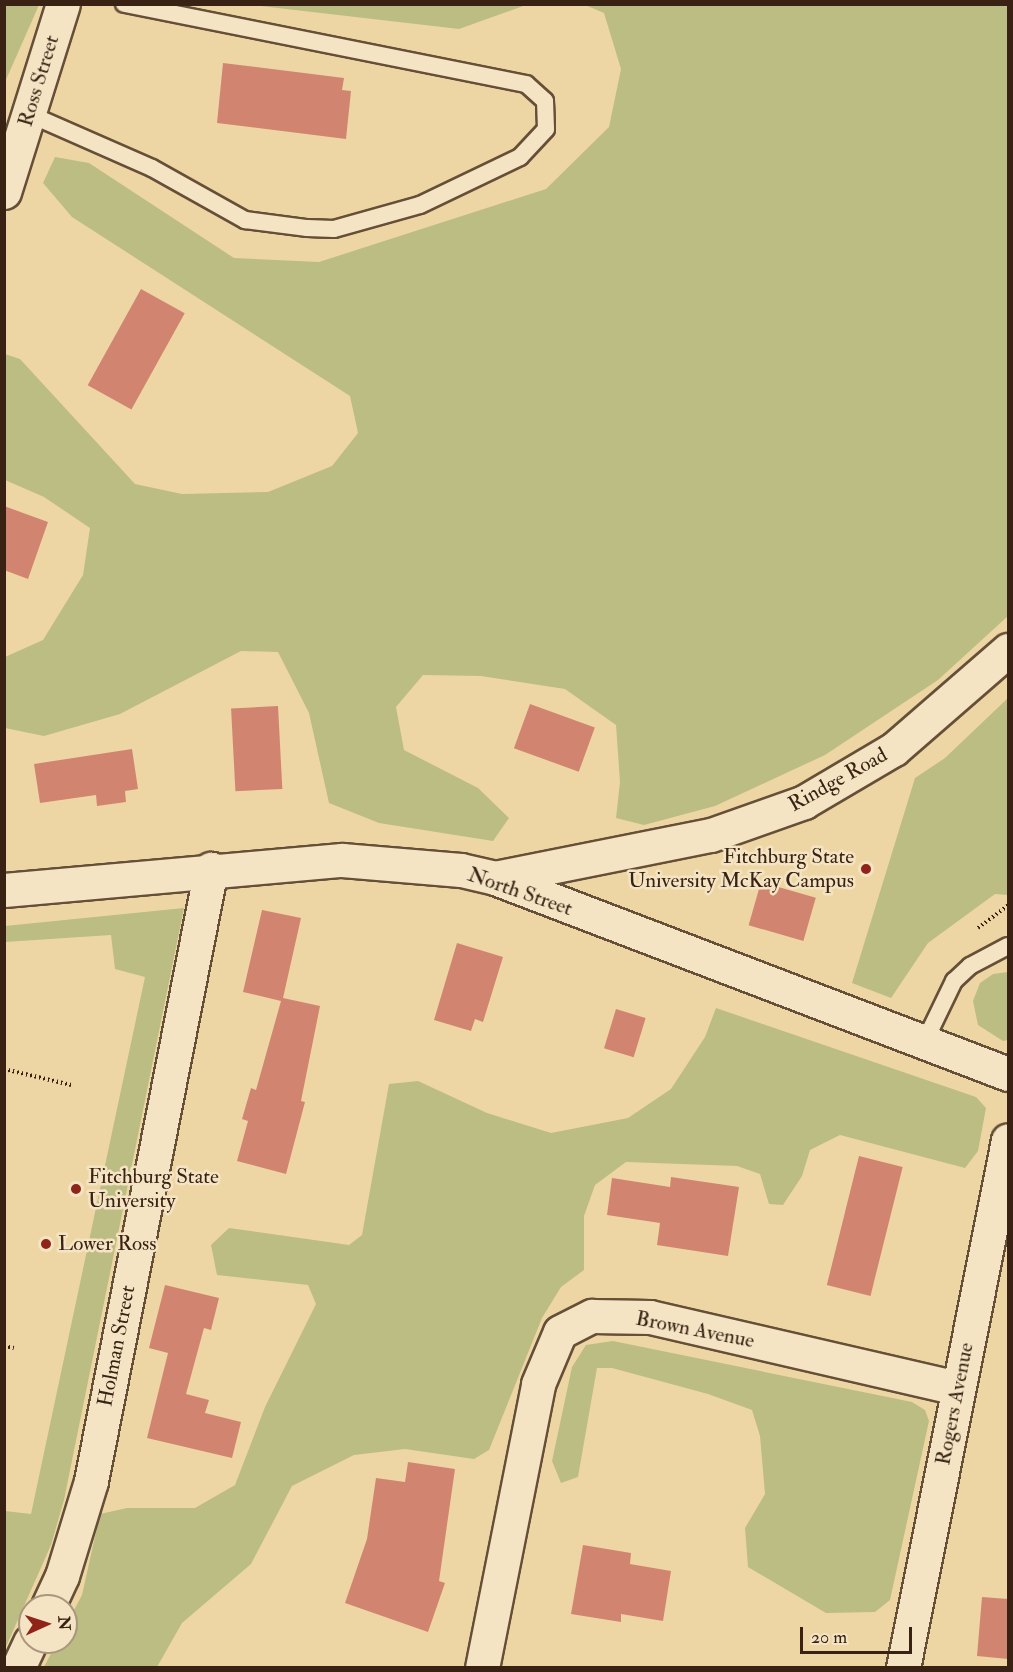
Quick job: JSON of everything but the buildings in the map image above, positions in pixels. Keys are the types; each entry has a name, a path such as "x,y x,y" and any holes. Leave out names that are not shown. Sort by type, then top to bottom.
{"street":[{"name":"Ross Street","path":"4,192 63,4"},
{"name":"Rindge Road","path":"495,879 711,836 804,802 894,748 1008,650"},
{"name":"North Street","path":"4,890 211,869 342,860 424,866 495,879 1008,1074"},
{"name":"Holman Street","path":"54,1594 62,1576 91,1481 211,869"},
{"name":"Rogers Avenue","path":"903,1668 1008,1140"},
{"name":"Brown Avenue","path":"482,1668 538,1384 560,1332 592,1316 650,1317 958,1388"},
{"path":"18,1668 24,1654"}],"lane":[{"path":"29,114 152,168 245,220 334,229 420,206 520,157 546,129 545,100 526,84 124,4"},
{"path":"924,1043 954,981 970,966 1008,946"}],"path":[{"path":"4,1069 71,1085"},
{"path":"4,1346 14,1348"}],"green space":[{"path":"526,4 459,29 251,5"},
{"path":"4,5 39,5 5,82"},
{"path":"585,5 1008,5 1008,616 938,680 825,755 715,806 644,825 616,818 620,782 616,725 565,689 481,676 423,675 396,707 404,750 478,788 509,818 493,841 379,823 329,803 309,713 278,652 241,651 120,714 44,736 5,728 5,657 43,640 83,575 90,528 44,497 5,480 5,354 20,359 135,484 182,494 268,492 332,466 358,433 350,396 72,217 43,183 55,157 89,163 234,258 319,262 546,189 609,127 621,69 604,13"},
{"path":"1008,698 1008,895 995,894 928,943 891,998 852,983 915,778 945,758"},
{"path":"184,908 64,1500 51,1545 29,1594 18,1594 18,1620 5,1649 5,1511 31,1514 145,977 115,969 111,935 5,942 5,926"},
{"path":"1008,972 1008,1040 1003,1041 978,1025 973,1001 980,983 993,974"},
{"path":"716,1008 976,1097 986,1108 978,1151 965,1168 840,1135 810,1150 802,1176 783,1205 769,1204 760,1174 737,1166 626,1162 595,1185 584,1216 584,1270 561,1287 542,1318 489,1450 474,1459 405,1449 354,1455 292,1486 251,1564 182,1623 157,1667 44,1667 51,1654 78,1654 78,1602 82,1595 100,1514 127,1508 195,1508 235,1485 265,1407 316,1304 308,1285 217,1275 211,1245 229,1228 349,1245 362,1235 389,1084 418,1081 487,1113 551,1133 628,1118 671,1089 705,1037"},
{"path":"613,1341 912,1402 925,1410 929,1421 890,1600 875,1612 826,1613 748,1567 745,1528 765,1494 760,1436 752,1410 708,1394 612,1368 597,1368 578,1477 561,1483 552,1461 572,1367 586,1345"}],"place":[{"name":"Fitchburg State University McKay Campus","path":"866,869"},
{"name":"Fitchburg State University","path":"76,1189"},
{"name":"Lower Ross","path":"46,1244"}]}
